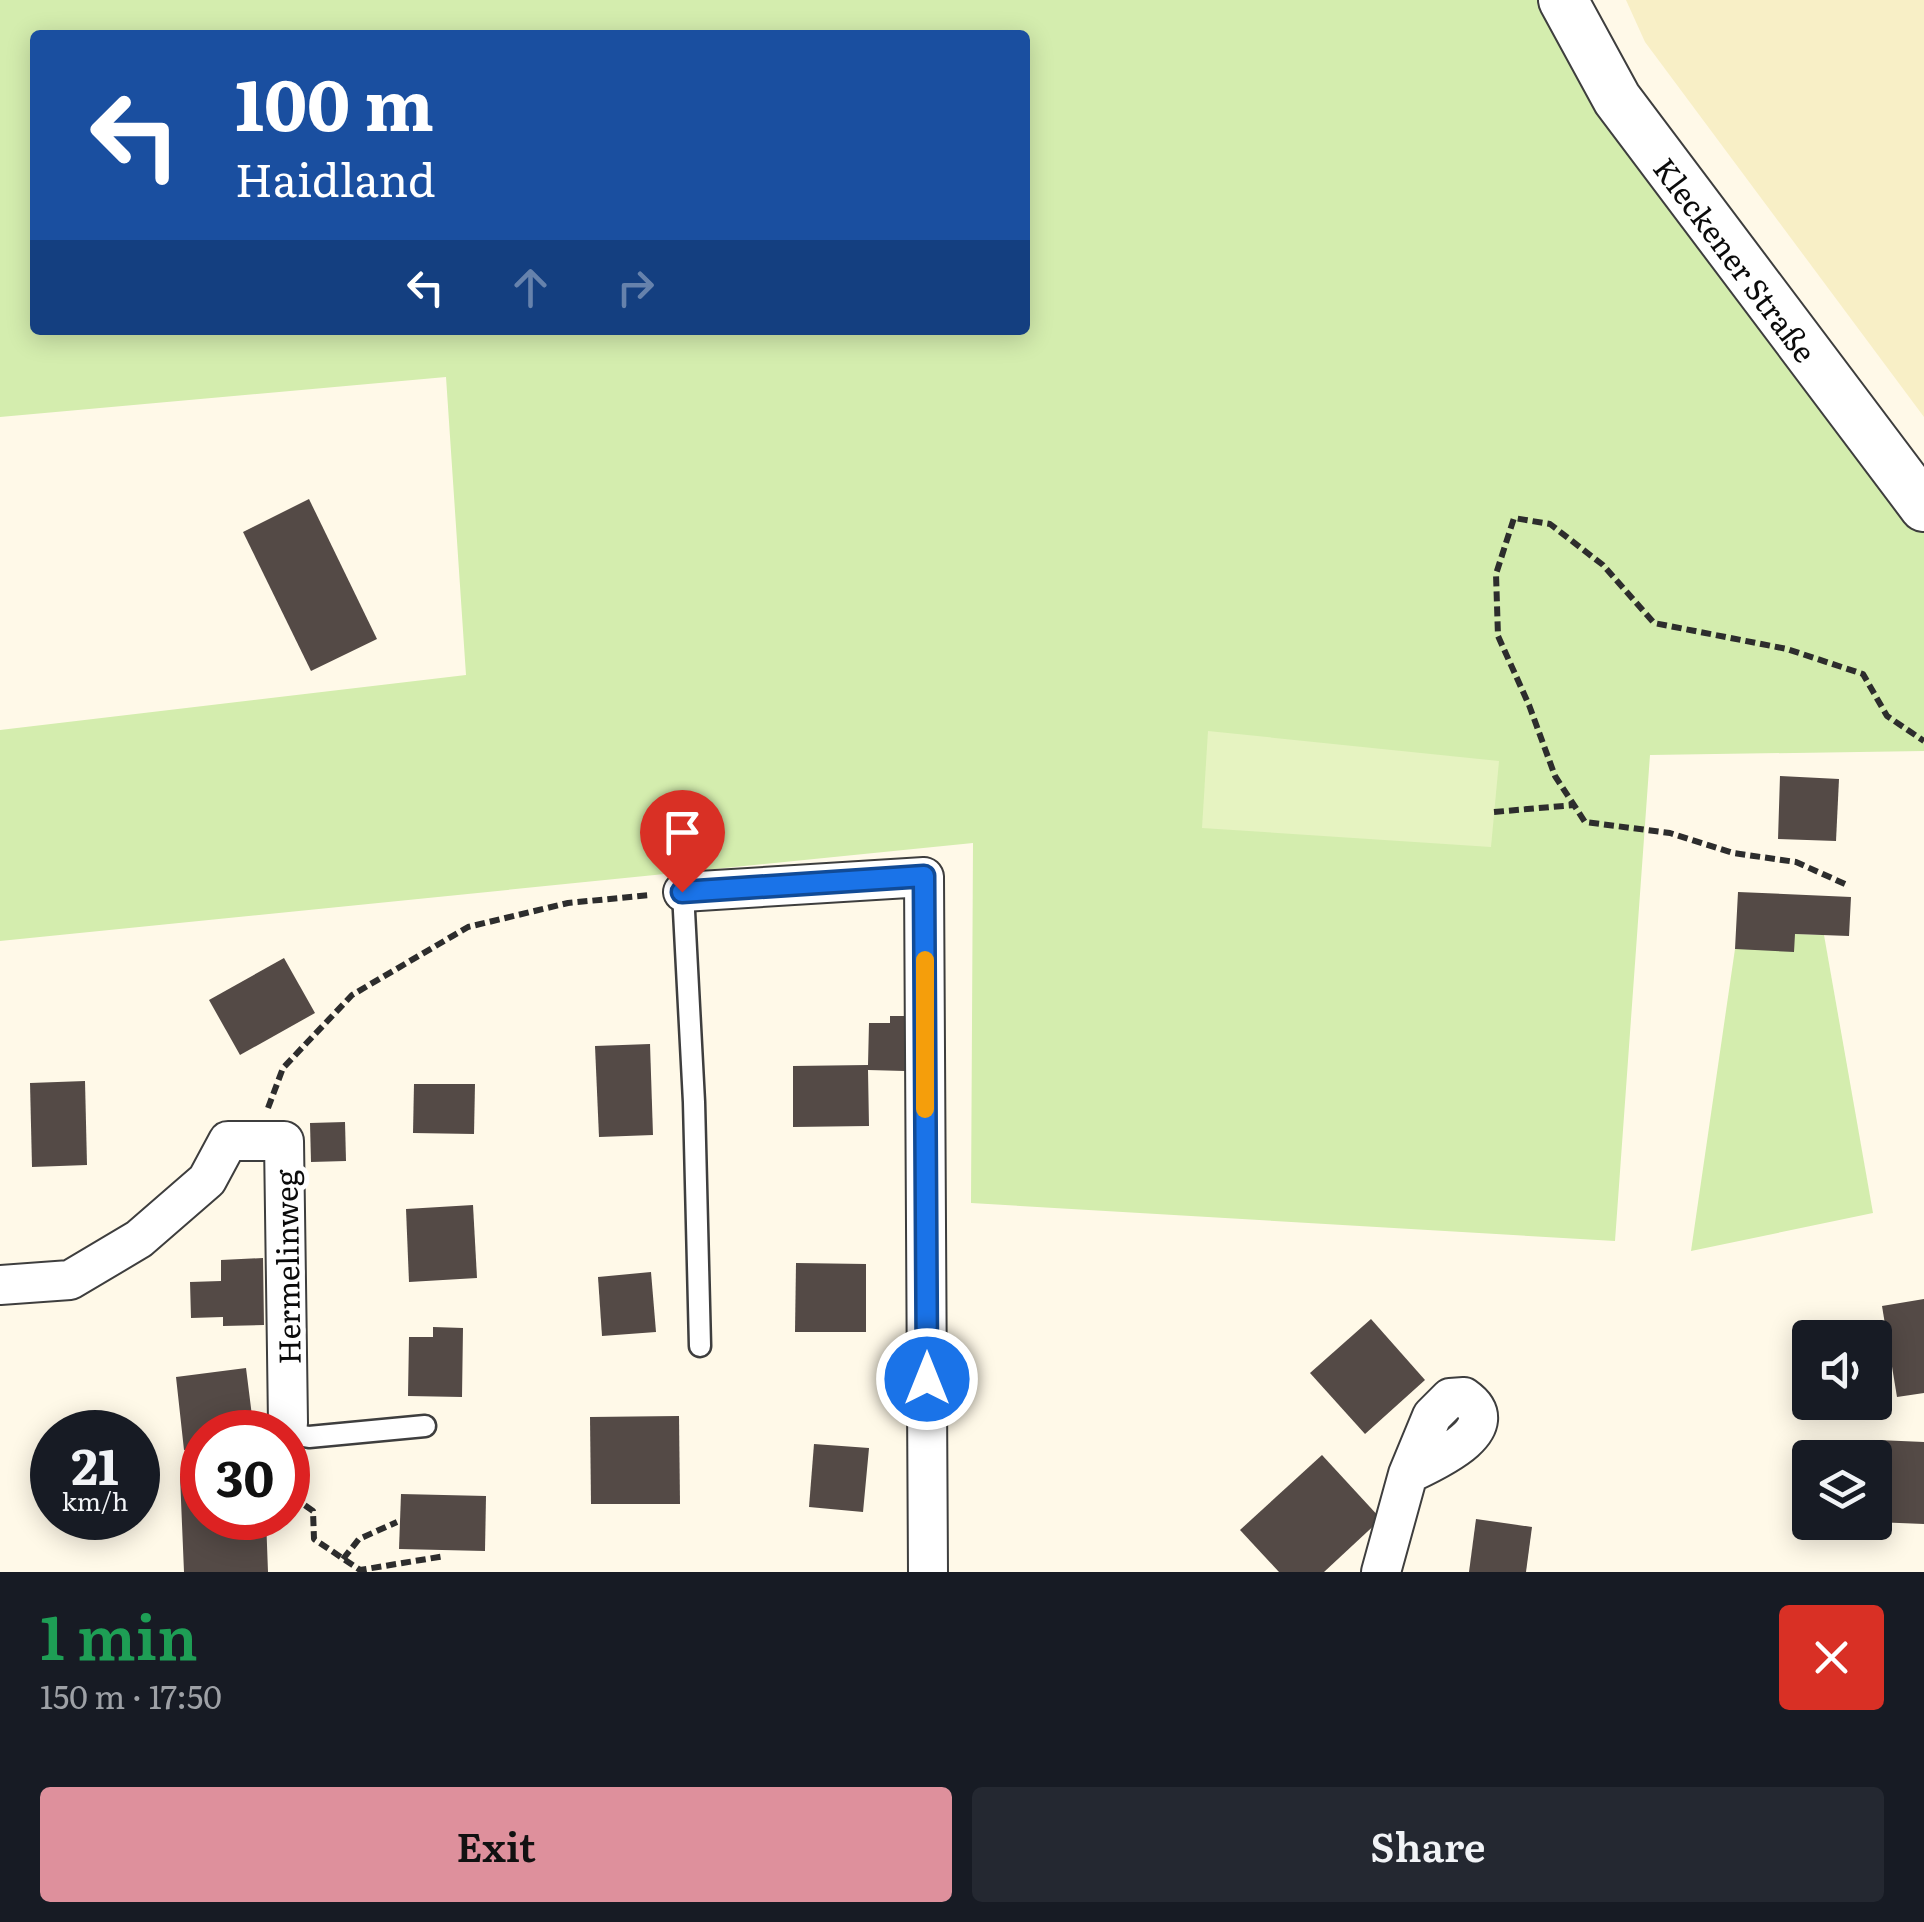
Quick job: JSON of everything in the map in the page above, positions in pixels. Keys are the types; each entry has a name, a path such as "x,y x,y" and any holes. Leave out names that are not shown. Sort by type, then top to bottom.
{"street":[{"name":"Kleckener Straße","path":"1563,0 1617,99 1924,507"},
{"path":"682,892 924,876 928,1572"},
{"name":"Hermelinweg","path":"0,1285 70,1280 139,1239 207,1180 228,1141 284,1142 295,1410"},
{"path":"1381,1572 1408,1474"}],"lane":[{"path":"682,892 694,1102 700,1346"},
{"path":"310,1430 425,1426"}],"path":[{"path":"1845,884 1796,862 1733,853 1670,834 1585,822 1555,776 1498,636 1496,574 1514,518 1550,524 1603,565 1654,623 1788,649 1863,674 1887,716 1924,741"},
{"path":"1494,812 1574,805"},
{"name":"Hermelinweg","path":"254,1141 284,1068 352,995 468,927 568,903 682,892"},
{"path":"310,1509 314,1511 314,1539 360,1570 445,1556"},
{"path":"343,1559 359,1540 397,1522"}],"shaded area":[{"path":"1626,0 1924,0 1924,417 1645,42"}],"green space":[{"path":"0,0 1561,0 1924,512 1924,751 1650,755 1615,1241 971,1203 973,843 0,941 0,730 466,675 446,377 0,417"},
{"path":"1208,731 1499,761 1491,847 1202,828"},
{"path":"1795,934 1824,935 1873,1213 1691,1251 1735,949"}],"building":[{"path":"309,499 377,639 311,671 243,532"},
{"path":"1780,776 1839,779 1836,841 1778,839"},
{"path":"1738,892 1851,897 1849,936 1795,934 1794,952 1735,949"},
{"path":"284,958 315,1013 240,1055 209,1000"},
{"path":"890,1016 906,1016 905,1071 868,1070 869,1126 793,1127 793,1066 868,1065 869,1023 890,1023"},
{"path":"650,1044 653,1135 599,1137 595,1046"},
{"path":"85,1081 87,1165 32,1167 30,1083"},
{"path":"414,1084 475,1084 474,1134 413,1133"},
{"path":"345,1122 346,1161 311,1162 310,1123"},
{"path":"473,1205 477,1278 409,1282 406,1209"},
{"path":"263,1258 264,1325 223,1326 223,1317 191,1318 190,1282 221,1281 221,1260"},
{"path":"796,1263 866,1264 866,1332 795,1332"},
{"path":"651,1272 656,1332 602,1336 598,1277"},
{"path":"1924,1299 1924,1393 1897,1397 1892,1367 1892,1320 1884,1320 1882,1306"},
{"path":"1371,1319 1425,1380 1365,1434 1310,1373"},
{"path":"433,1327 463,1328 462,1397 408,1396 409,1337 433,1337"},
{"path":"246,1368 251,1410 180,1410 180,1414 176,1377"},
{"path":"679,1416 680,1504 591,1504 590,1417"},
{"path":"1892,1441 1924,1442 1924,1524 1892,1523"},
{"path":"814,1444 869,1448 863,1512 809,1507"},
{"path":"1322,1455 1381,1519 1324,1572 1279,1572 1240,1530"},
{"path":"401,1494 486,1496 485,1551 399,1549"},
{"path":"1476,1519 1532,1527 1526,1572 1469,1572"},
{"path":"183,1540 267,1540 268,1572 184,1572"}],"slow traffic":[{"path":"925,960 925,1109"}],"route":[{"path":"682,892 924,876 927,1379"}]}
